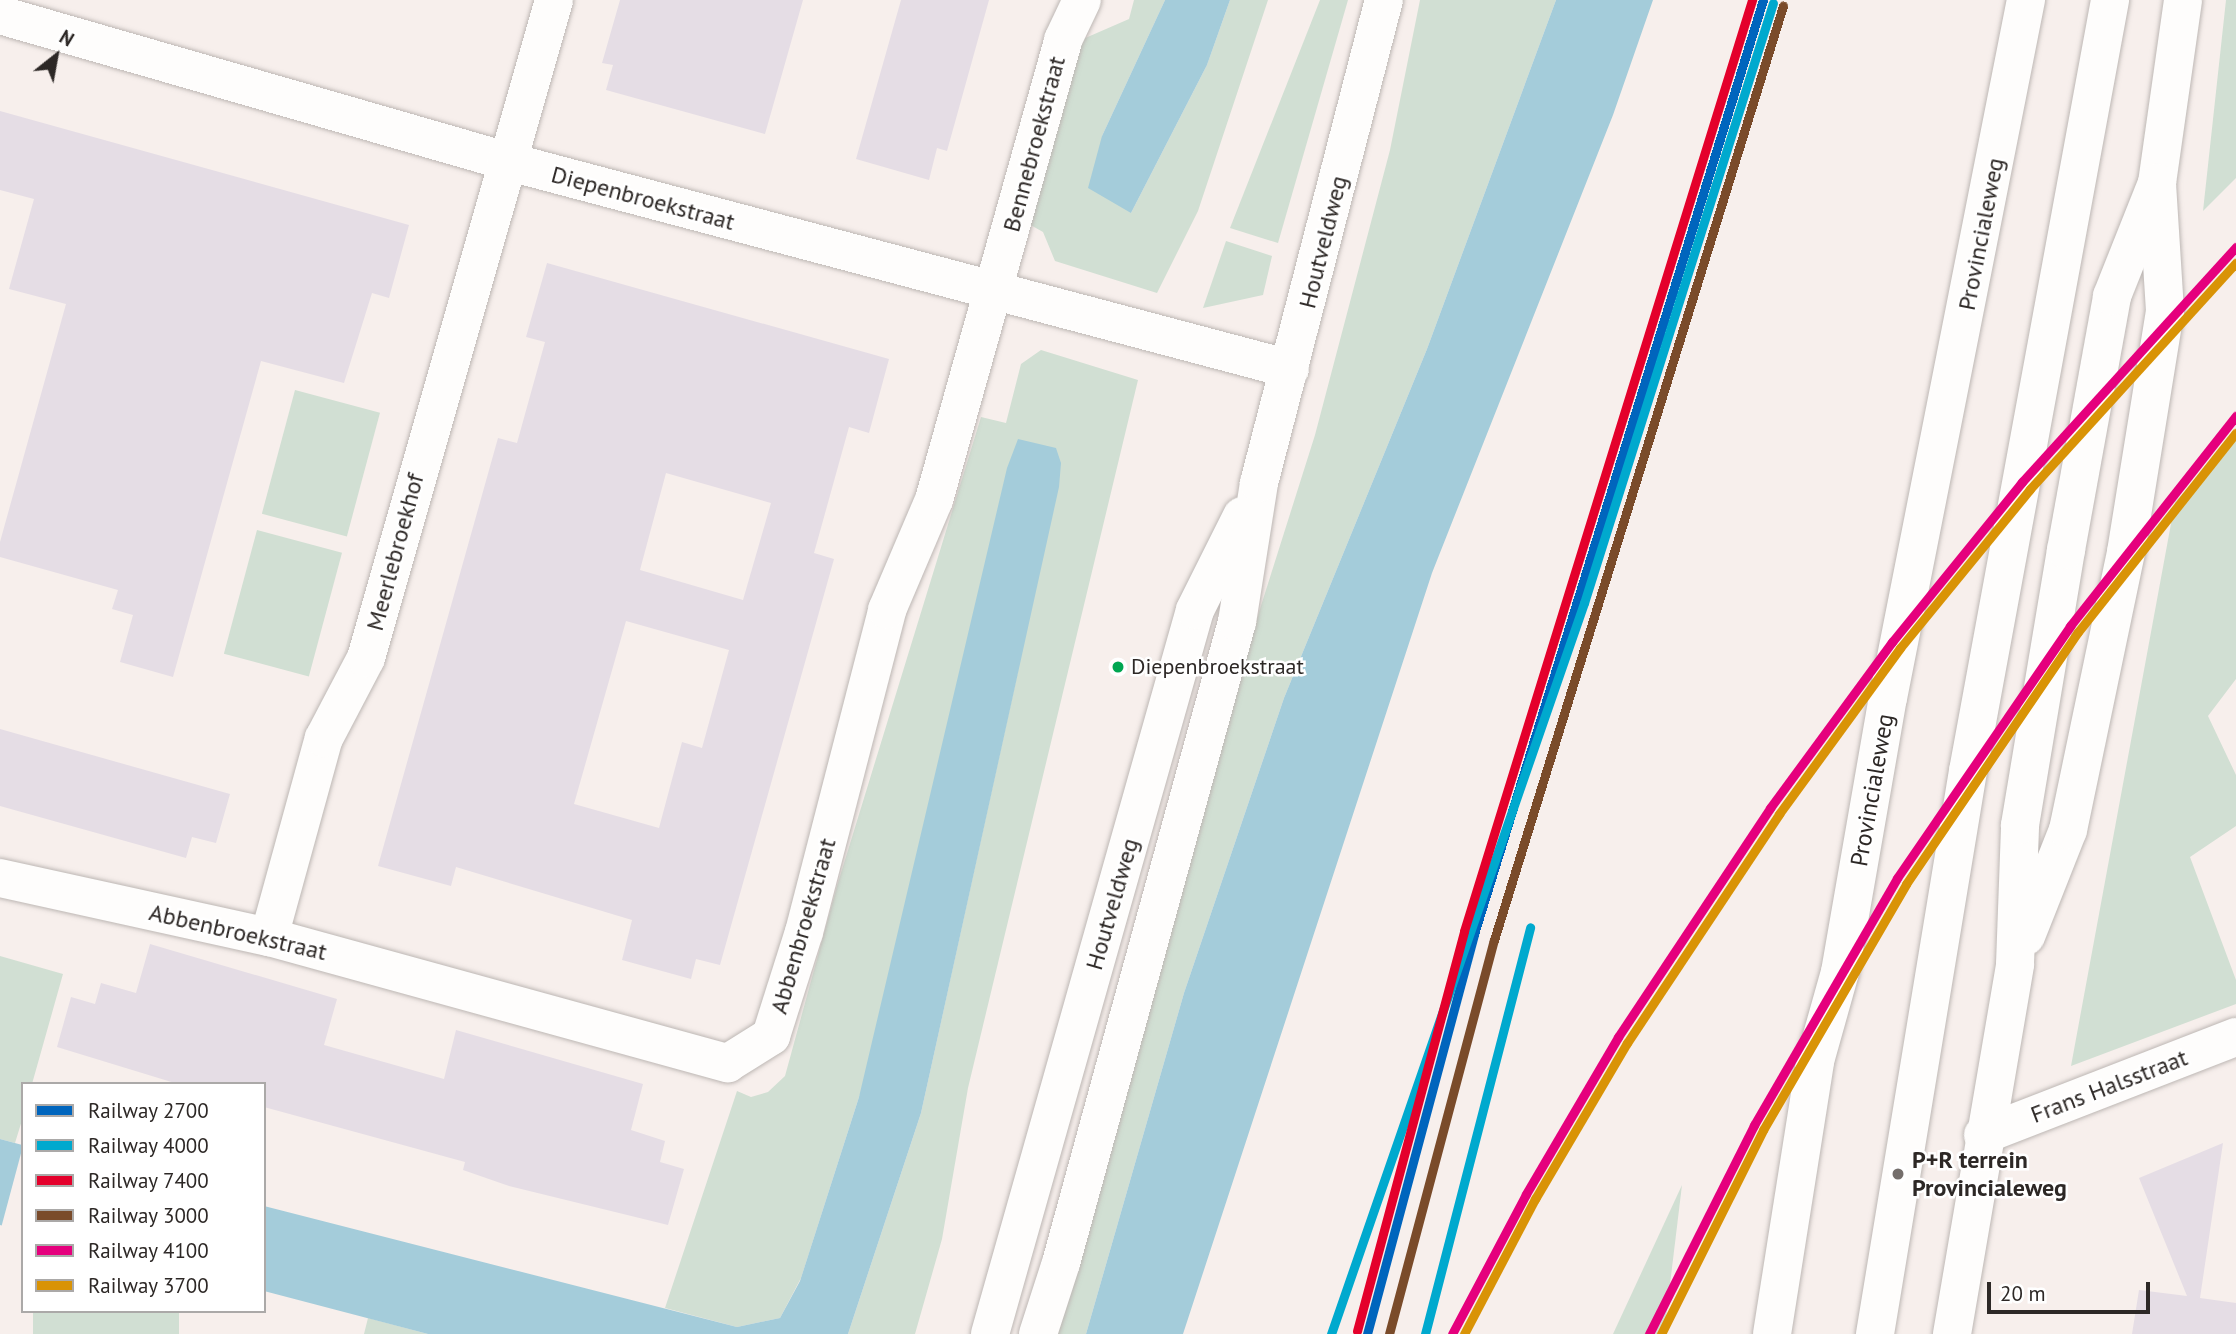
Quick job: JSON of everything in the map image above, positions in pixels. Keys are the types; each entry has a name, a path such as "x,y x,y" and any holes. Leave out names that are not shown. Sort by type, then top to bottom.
{"street":[{"name":"Meerlebroekhof","path":"269,937 324,738 366,658 554,0"},
{"name":"Bennebroekstraat","path":"994,290 1063,40 1082,0"},
{"name":"Houtveldweg","path":"1038,1334 1061,1263 1237,622 1259,483 1384,0"},
{"name":"Provincialeweg","path":"1772,1334 1815,1061 1840,972 1888,698 2026,0"},
{"path":"1875,1334 1961,809 2110,0"},
{"path":"2015,964 2068,831 2126,552 2165,311 2157,183 2183,0"},
{"name":"Diepenbroekstraat","path":"0,15 506,161 1290,369"},
{"path":"1952,1334 1983,1135 2015,964 2020,825 2066,550 2112,296 2157,183"},
{"name":"Abbenbroekstraat","path":"0,878 269,937 728,1063 771,1035 804,932 887,610 934,499 994,290"},
{"name":"Houtveldweg","path":"990,1334 1195,610 1259,483"},
{"name":"Frans Halsstraat","path":"1983,1135 2236,1037"}],"green space":[{"path":"1134,0 1165,0 1102,136 1131,213 1207,65 1230,0 1268,0 1198,211 1157,293 1055,261 1043,232 1027,223 1083,39 1129,19"},
{"path":"1320,0 1348,0 1278,243 1230,228"},
{"path":"1420,0 1556,0 1427,349 1284,698 1184,993 1086,1334 1056,1334 1259,612 1315,435 1390,150"},
{"path":"2226,0 2236,0 2236,178 2203,211"},
{"path":"1226,241 1272,256 1263,295 1203,308"},
{"path":"1041,350 1138,380 968,1088 942,1239 915,1334 848,1334 921,1113 1018,671 859,1097 801,1278 780,1318 737,1327 665,1308 737,1091 751,1097 768,1092 785,1076 837,886 981,417 1006,423 1021,364"},
{"path":"295,390 380,413 347,536 262,514"},
{"path":"2236,436 2236,679 2208,716 2236,775 2236,826 2190,857 2236,980 2236,1004 2071,1066 2175,502"},
{"path":"257,530 342,553 309,676 224,654"},
{"path":"0,956 63,974 33,1082 21,1082 21,1124 15,1143 0,1139"},
{"path":"1682,1185 1664,1334 1613,1334"},
{"path":"33,1313 179,1313 179,1334 33,1334"},
{"path":"368,1318 428,1334 364,1334"}],"water":[{"path":"1165,0 1230,0 1207,65 1131,213 1088,188 1102,136"},
{"path":"1556,0 1653,0 1613,115 1432,573 1183,1334 1086,1334 1184,993 1284,698 1427,349"},
{"path":"1018,439 1056,448 1061,463 1059,487 921,1113 848,1334 428,1334 266,1292 266,1207 737,1327 780,1318 800,1281 859,1097 1007,468"},
{"path":"0,1139 21,1145 21,1153 0,1225"}],"building":[{"path":"620,0 803,0 765,134 606,90 613,65 602,63"},
{"path":"901,0 989,0 947,151 937,148 929,180 856,159"},
{"path":"0,111 409,225 389,298 372,293 344,383 261,361 173,677 120,662 133,615 112,609 118,590 0,557 0,542 66,304 9,289 34,199 0,190"},
{"path":"547,263 889,359 869,433 849,427 814,553 834,559 720,965 696,959 691,979 622,960 632,920 456,867 451,886 378,866 498,438 517,443 545,342 526,337","holes":["666,473 771,503 743,600 640,570","626,621 729,650 702,748 682,742 659,828 574,804"]},
{"path":"0,729 230,794 216,843 192,837 186,858 0,806"},
{"path":"150,944 337,999 324,1045 444,1079 456,1030 643,1084 631,1130 665,1141 660,1162 684,1169 668,1225 509,1186 463,1170 465,1162 266,1108 266,1082 171,1082 57,1047 71,997 95,1004 101,983 136,993"},
{"path":"2223,1143 2200,1298 2236,1303 2236,1334 2132,1334 2139,1290 2187,1296 2139,1178"}],"rail line":[{"name":"7400","path":"1357,1331 1464,931 1752,0"},
{"name":"2700","path":"1367,1334 1474,934 1763,0"},
{"name":"4000","path":"1331,1334 1584,603 1773,3"},
{"name":"3000","path":"1389,1334 1494,940 1783,6"},
{"name":"4100","path":"1452,1334 1526,1194 1618,1037 1770,808 1892,642 2022,482 2236,247"},
{"name":"3700","path":"1464,1334 1535,1199 1627,1043 1779,814 1900,648 2030,489 2236,263"},
{"name":"4100","path":"1649,1334 1754,1125 1897,878 2070,626 2236,416"},
{"name":"3700","path":"1661,1334 1763,1130 1906,884 2078,632 2236,433"},
{"name":"4000","path":"1425,1334 1530,927"}],"place":[{"name":"Diepenbroekstraat","path":"1118,667"},
{"name":"P+R terrein Provincialeweg","path":"1898,1174"}]}
